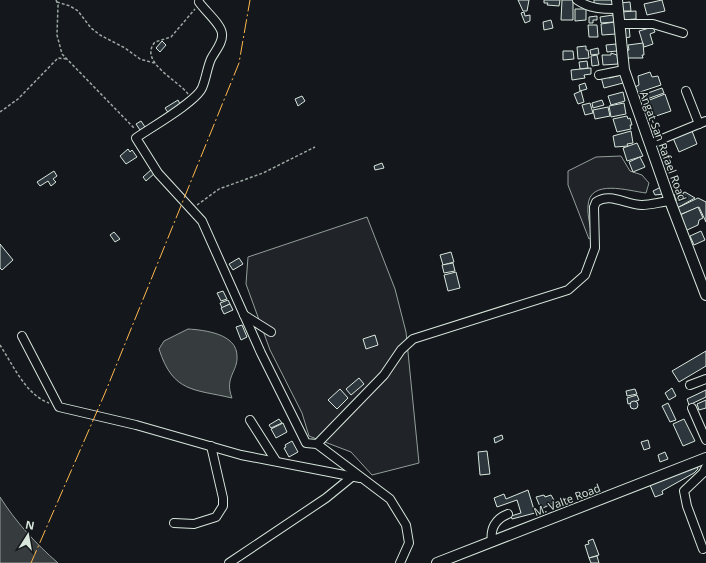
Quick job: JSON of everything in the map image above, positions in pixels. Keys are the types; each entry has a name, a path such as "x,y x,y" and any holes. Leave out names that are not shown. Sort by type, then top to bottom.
{"main road":[{"name":"Angat-San Rafael Road","path":"617,4 624,70 670,201 706,295"},
{"name":"M. Valte Road","path":"437,563 706,458"}],"street":[{"path":"577,0 586,6 598,9 617,4"},
{"path":"200,2 205,11 217,22 222,33 220,45 212,59 202,89 190,101 136,138 158,173 202,221 244,315 306,443 317,444 358,477 390,499 406,525 409,543 400,563"},
{"path":"619,24 653,24 683,33"},
{"path":"599,76 624,70"},
{"path":"650,144 702,123 686,91"},
{"path":"317,444 384,375 401,350 413,339 568,290 584,275 595,248 594,207 596,202 604,198 642,205 670,201"},
{"path":"244,315 271,332"},
{"path":"22,336 59,407 136,425 210,446 276,462 358,477"},
{"path":"690,385 706,379"},
{"path":"692,408 706,440"},
{"path":"250,420 276,462"},
{"path":"174,523 194,524 216,517 223,506 223,498 210,446"},
{"path":"703,549 687,506 684,492 703,473 706,467"},
{"path":"229,563 358,477"},
{"path":"492,542 491,535 494,524 498,519 508,514"}],"path":[{"path":"136,138 136,129 126,117 62,54 58,43 56,1 70,6 78,11 91,28 100,35 125,48 140,60 156,64"},
{"path":"190,101 191,97 183,87 162,71 156,64 151,56 150,50 152,45 158,40 171,37 195,10 200,2"},
{"path":"0,112 18,99 58,58 67,59"},
{"path":"191,209 219,189 263,173 315,147"},
{"path":"0,345 33,393 40,400 59,407"}],"shaded area":[{"path":"621,156 630,171 642,175 649,183 646,193 611,188 602,189 595,192 590,197 588,206 592,237 589,239 568,185 568,171 596,157"},
{"path":"367,217 395,289 406,332 419,463 372,475 351,452 309,436 302,413 270,350 246,284 248,257"},
{"path":"188,329 211,332 219,335 226,338 236,349 237,362 230,380 230,391 232,398 186,387 171,374 159,349 164,341"},
{"path":"0,497 26,532 58,563 0,563"}],"building":[{"path":"518,0 529,0 527,11 523,11"},
{"path":"544,0 560,0 559,6 547,5 548,3 544,3"},
{"path":"562,0 573,0 573,20 561,20"},
{"path":"594,0 616,0 616,5 594,7"},
{"path":"662,0 665,11 647,15 644,4"},
{"path":"630,2 631,11 620,11 620,3"},
{"path":"575,9 586,9 586,20 575,21"},
{"path":"636,11 636,19 622,20 621,12"},
{"path":"524,12 525,16 530,15 530,21 525,23 521,13"},
{"path":"613,15 614,22 601,23 600,17"},
{"path":"597,16 597,20 593,20 593,23 589,23 589,17"},
{"path":"551,20 553,28 544,30 543,22"},
{"path":"615,22 616,34 602,35 601,24"},
{"path":"588,25 597,25 598,37 589,37"},
{"path":"629,26 630,37 624,38 624,27"},
{"path":"653,27 655,32 650,34 653,44 644,47 639,31"},
{"path":"162,41 166,45 160,52 156,48"},
{"path":"643,43 643,58 627,58 626,51 629,50 628,45"},
{"path":"616,44 617,51 607,52 606,45"},
{"path":"586,46 589,58 578,59 577,47"},
{"path":"598,48 599,54 591,55 590,50"},
{"path":"563,51 573,51 574,59 563,60"},
{"path":"611,53 617,55 618,64 603,65 602,55 611,55"},
{"path":"597,55 599,65 592,66 591,56"},
{"path":"587,61 588,68 580,69 579,62"},
{"path":"591,68 591,74 584,75 585,78 572,80 571,70"},
{"path":"650,72 652,77 658,76 661,85 637,93 635,87 639,85 638,76"},
{"path":"608,75 609,78 621,75 623,83 604,88 601,77"},
{"path":"585,83 587,89 580,91 579,85"},
{"path":"662,88 664,93 647,99 645,94"},
{"path":"581,91 584,102 578,104 574,94"},
{"path":"623,92 625,101 611,105 608,96"},
{"path":"665,94 671,111 653,117 652,115 649,116 645,104 648,103 647,101"},
{"path":"302,96 305,101 298,106 295,99"},
{"path":"178,100 181,106 169,114 165,108"},
{"path":"602,100 604,105 593,108 592,103"},
{"path":"590,103 593,113 585,115 582,105"},
{"path":"624,103 626,114 611,117 609,106"},
{"path":"608,107 610,116 595,119 593,110"},
{"path":"627,116 628,119 630,118 632,125 630,125 631,129 617,132 613,119"},
{"path":"141,121 145,127 140,130 136,124"},
{"path":"631,131 633,143 627,144 628,146 615,147 613,136"},
{"path":"692,131 697,144 679,152 673,138"},
{"path":"637,143 643,156 627,161 623,148"},
{"path":"128,149 130,152 132,150 137,157 126,164 120,156"},
{"path":"640,157 645,167 633,172 629,162"},
{"path":"382,163 384,168 375,170 374,166"},
{"path":"152,169 155,173 146,181 143,177"},
{"path":"54,171 57,176 53,179 56,182 51,186 48,181 40,186 37,182"},
{"path":"661,187 664,194 655,195 653,191"},
{"path":"682,192 684,196 676,200 674,195"},
{"path":"685,192 695,198 677,208 674,201 684,197 683,193"},
{"path":"698,198 706,202 706,222 699,207 679,215 677,208"},
{"path":"698,207 703,218 699,220 698,225 685,231 680,215"},
{"path":"701,231 705,240 694,245 690,236"},
{"path":"114,232 120,239 115,242 110,235"},
{"path":"0,244 13,260 2,270 0,268"},
{"path":"451,252 454,262 443,265 440,255"},
{"path":"239,258 243,264 233,270 229,264"},
{"path":"453,263 455,271 444,273 442,265"},
{"path":"456,272 460,288 448,291 444,275"},
{"path":"223,291 227,299 221,301 217,293"},
{"path":"228,300 230,304 222,308 220,303"},
{"path":"230,304 233,310 224,314 221,308"},
{"path":"242,325 247,337 241,340 236,327"},
{"path":"375,335 378,345 366,349 363,339"},
{"path":"706,351 706,366 679,382 672,371"},
{"path":"359,378 364,384 351,395 346,389"},
{"path":"672,388 676,396 669,400 665,393"},
{"path":"340,389 348,398 337,409 328,400"},
{"path":"635,389 637,394 627,396 626,391"},
{"path":"706,390 706,397 689,405 687,399"},
{"path":"637,395 639,400 628,404 627,398"},
{"path":"706,400 706,408 699,410 697,404"},
{"path":"632,401 636,401 638,405 636,409 632,409 630,407 630,403"},
{"path":"668,403 676,420 670,422 662,406"},
{"path":"279,419 282,423 271,428 269,425"},
{"path":"684,419 695,441 683,446 673,424"},
{"path":"283,423 287,432 276,438 271,429"},
{"path":"502,435 503,439 495,443 494,438"},
{"path":"648,440 650,448 644,450 641,442"},
{"path":"292,441 298,452 289,457 284,448 286,447 285,445"},
{"path":"487,451 490,474 480,475 478,452"},
{"path":"665,452 668,459 660,462 658,455"},
{"path":"697,466 698,469 694,473 662,491 663,494 655,497 650,485"},
{"path":"528,490 535,513 512,519 511,516 521,513 517,500 497,507 494,498 504,494 506,499"},
{"path":"544,495 545,497 551,495 555,502 541,509 536,497"},
{"path":"593,539 599,555 589,558 585,545 589,544 588,541"},
{"path":"597,556 599,563 591,563 589,558"}],"power":[{"path":"31,563 105,393 239,63 250,0"}]}
